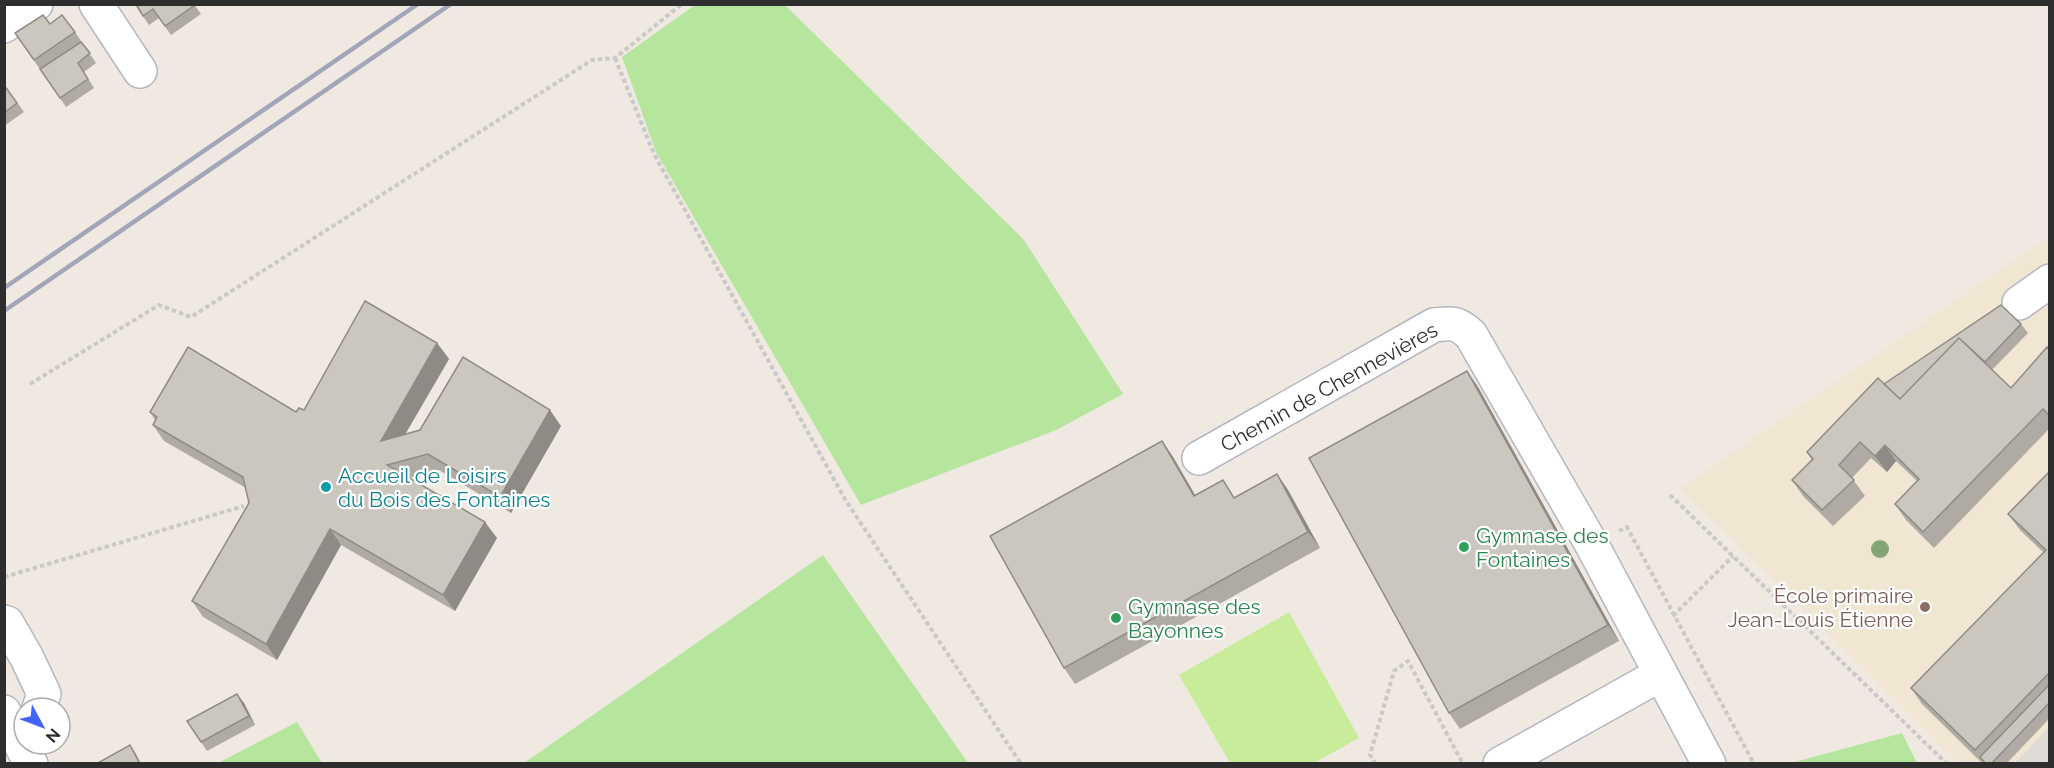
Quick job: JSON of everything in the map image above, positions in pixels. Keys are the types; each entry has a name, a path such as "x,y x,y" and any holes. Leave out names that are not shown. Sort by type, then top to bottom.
{"street":[{"path":"4,26 36,4"},
{"path":"96,4 140,71"},
{"path":"2019,303 2049,281"},
{"name":"Chemin de Chennevières","path":"1199,458 1434,325 1449,323 1460,325 1471,335 1592,545 1661,674 1699,760"},
{"path":"4,622 7,623 27,658 43,696"},
{"path":"1500,764 1661,674"}],"path":[{"path":"30,384 159,304 191,317 592,60 615,58 682,4"},
{"path":"615,58 654,154 846,501 1021,764"},
{"path":"1670,495 1947,764"},
{"path":"4,578 244,506"},
{"path":"1592,545 1627,527 1754,764"},
{"path":"1673,616 1733,556"},
{"path":"1376,764 1370,755 1394,671 1408,661 1463,764"}],"shaded area":[{"name":"École primaire Jean-Louis Étienne","path":"2049,237 2049,727 2015,763 1958,763 1681,488"},
{"path":"2049,727 2049,763 2015,763"}],"green space":[{"path":"695,5 785,5 1024,240 1123,394 1056,430 861,505 656,152 622,57"},
{"path":"823,555 968,763 524,763"},
{"path":"1289,612 1359,738 1314,763 1230,763 1179,675"},
{"path":"297,722 322,763 218,763"},
{"path":"1902,733 1917,763 1791,763"}],"building":[{"path":"136,4 195,5 165,26 153,9 143,16"},
{"path":"43,15 50,24 62,15 75,32 34,60 15,33"},
{"path":"81,42 90,53 78,63 88,79 60,98 40,69"},
{"path":"4,85 17,103 4,113"},
{"name":"Accueil de Loisirs du Bois des Fontaines","path":"365,301 437,343 381,441 420,430 463,357 550,410 500,497 428,454 387,465 485,522 443,595 330,529 266,644 192,601 249,503 243,477 153,425 157,417 150,412 188,347 296,412 299,408 304,410"},
{"path":"2001,305 2021,324 1985,362 1959,338 1900,399 1884,384"},
{"path":"1959,338 2011,388 2047,347 2049,350 2049,415 2043,409 1923,532 1895,504 1919,479 1885,445 1875,456 1860,442 1839,465 1854,480 1822,510 1792,480 1813,459 1807,452 1878,378 1900,399"},
{"name":"Gymnase des Fontaines","path":"1467,371 1608,625 1449,713 1309,458"},
{"name":"Gymnase des Bayonnes","path":"1162,441 1194,496 1223,480 1234,498 1277,474 1308,532 1064,668 990,536"},
{"path":"2049,472 2049,673 1975,750 1911,688 2046,550 2008,514"},
{"path":"2049,685 2049,703 1991,764 1986,764 1980,757"},
{"path":"237,694 249,716 201,742 187,721"},
{"path":"130,745 140,764 96,764"}],"railway":[{"path":"4,288 418,4"},
{"path":"4,311 451,4"}],"place":[{"name":"Accueil de Loisirs du Bois des Fontaines","path":"326,487"},
{"name":"Gymnase des Fontaines","path":"1464,547"},
{"name":"École primaire Jean-Louis Étienne","path":"1925,607"},
{"name":"Gymnase des Bayonnes","path":"1116,618"}]}
